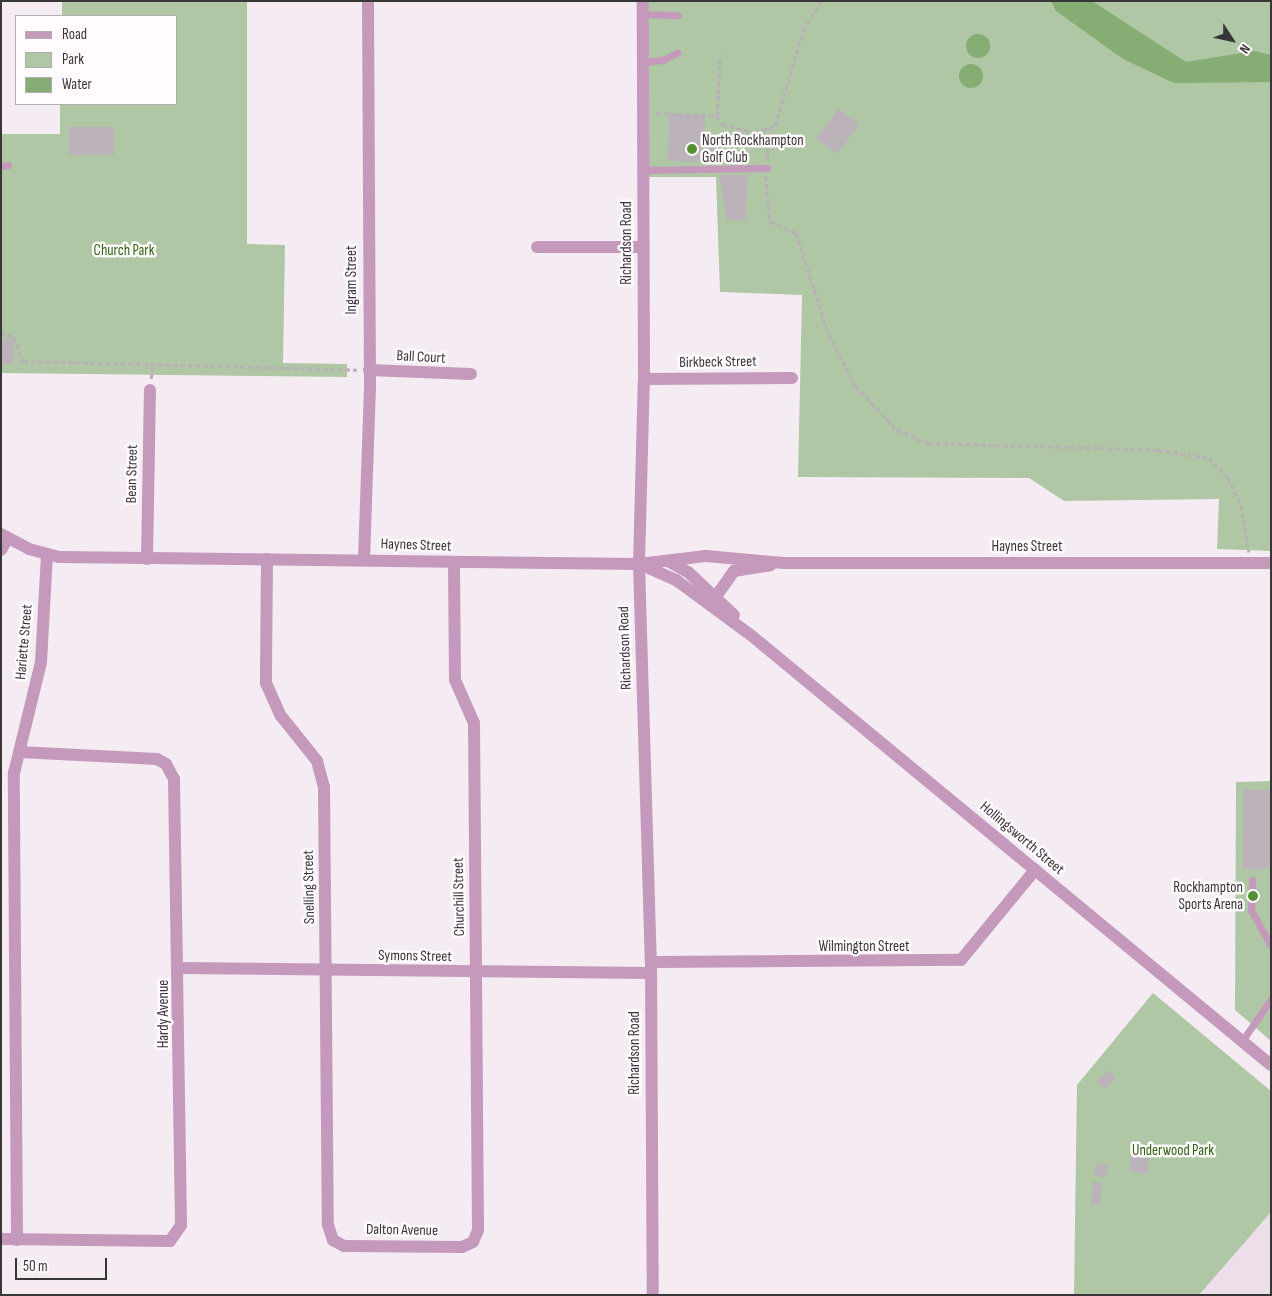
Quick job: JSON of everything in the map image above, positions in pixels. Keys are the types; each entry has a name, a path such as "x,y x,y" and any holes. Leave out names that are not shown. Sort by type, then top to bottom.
{"street":[{"name":"Ingram Street","path":"364,559 369,370 368,1"},
{"name":"Richardson Road","path":"643,8 644,379 639,564 651,968 653,1295"},
{"path":"537,247 643,247"},
{"name":"Ball Court","path":"369,370 471,374"},
{"name":"Birkbeck Street","path":"644,379 792,378"},
{"name":"Bean Street","path":"147,559 150,390"},
{"name":"Haynes Street","path":"3,542 46,555 147,559 364,559 639,564 706,556 784,563 1271,563"},
{"name":"Hariette Street","path":"17,1240 14,773 41,662 46,555"},
{"name":"Snelling Street","path":"267,559 266,683 281,716 322,772 329,1232"},
{"name":"Hollingsworth Street","path":"668,561 752,636 1271,1065"},
{"name":"Churchill Street","path":"454,562 455,680 474,723 476,1236"},
{"name":"Haynes Street","path":"713,601 734,571 784,563"},
{"name":"Hollingsworth Street","path":"639,564 676,580 713,601"},
{"name":"Hardy Avenue","path":"1,1240 170,1241 178,1236 182,1225 180,968 174,778 166,764 140,756 19,752"},
{"name":"Wilmington Street","path":"651,968 961,960 1035,870"},
{"name":"Symons Street","path":"180,968 476,973 651,968"},
{"name":"Dalton Avenue","path":"329,1232 344,1246 462,1247 476,1236"}],"lane":[{"path":"643,8 678,15"},
{"path":"643,62 663,60 677,52"},
{"path":"643,170 767,168"},
{"path":"1252,880 1251,910 1271,946"},
{"path":"1242,1041 1264,1014 1271,999"},
{"path":"1264,1014 1271,1019"}],"path":[{"path":"720,54 717,116 722,124 736,130 755,133 775,126 803,31 821,1"},
{"path":"655,113 717,116"},
{"path":"769,128 767,168 770,222 796,233 830,334 856,386 897,430 928,443 1158,450 1209,458 1228,478 1241,505 1250,563"},
{"path":"1,332 14,336 24,361 369,370"}],"shaded area":[{"path":"1271,1212 1271,1295 1199,1295"}],"green space":[{"name":"Church Park","path":"62,1 247,1 247,244 285,245 283,363 347,364 347,377 1,373 1,134 60,134 60,105 178,105 178,15 62,15"},
{"name":"North Rockhampton Golf Club","path":"648,1 1271,1 1271,551 1217,549 1219,499 1064,501 1029,478 798,477 802,295 720,292 716,177 648,177"},
{"name":"Rockhampton Sports Arena","path":"1271,781 1271,1041 1235,1010 1236,782"},
{"name":"Underwood Park","path":"1153,993 1271,1091 1271,1212 1199,1295 1074,1295 1077,1085"}],"water":[{"path":"1051,1 1092,1 1186,62 1254,51 1271,55 1271,82 1174,83 1123,59 1056,11"},
{"path":"978,34 987,37 990,46 987,55 978,58 969,55 966,46 969,37"},
{"path":"971,64 980,67 983,76 980,85 971,88 962,85 959,76 962,67"}],"building":[{"path":"838,109 859,124 837,154 816,139"},
{"name":"North Rockhampton Golf Club","path":"669,114 705,115 705,138 716,138 715,162 668,161"},
{"path":"69,127 114,127 114,155 69,155"},
{"path":"719,175 748,175 745,220 727,220"},
{"path":"1,339 14,339 14,364 1,364"},
{"path":"1243,790 1271,790 1271,869 1243,869"},
{"path":"1107,1070 1116,1077 1106,1089 1097,1083"},
{"path":"1131,1156 1149,1158 1147,1174 1129,1172"},
{"path":"1098,1163 1104,1163 1108,1170 1104,1177 1098,1177 1094,1173 1094,1167"},
{"path":"1093,1182 1102,1183 1100,1206 1091,1205"}],"place":[{"name":"North Rockhampton Golf Club","path":"692,149"},
{"name":"Rockhampton Sports Arena","path":"1253,896"}]}
